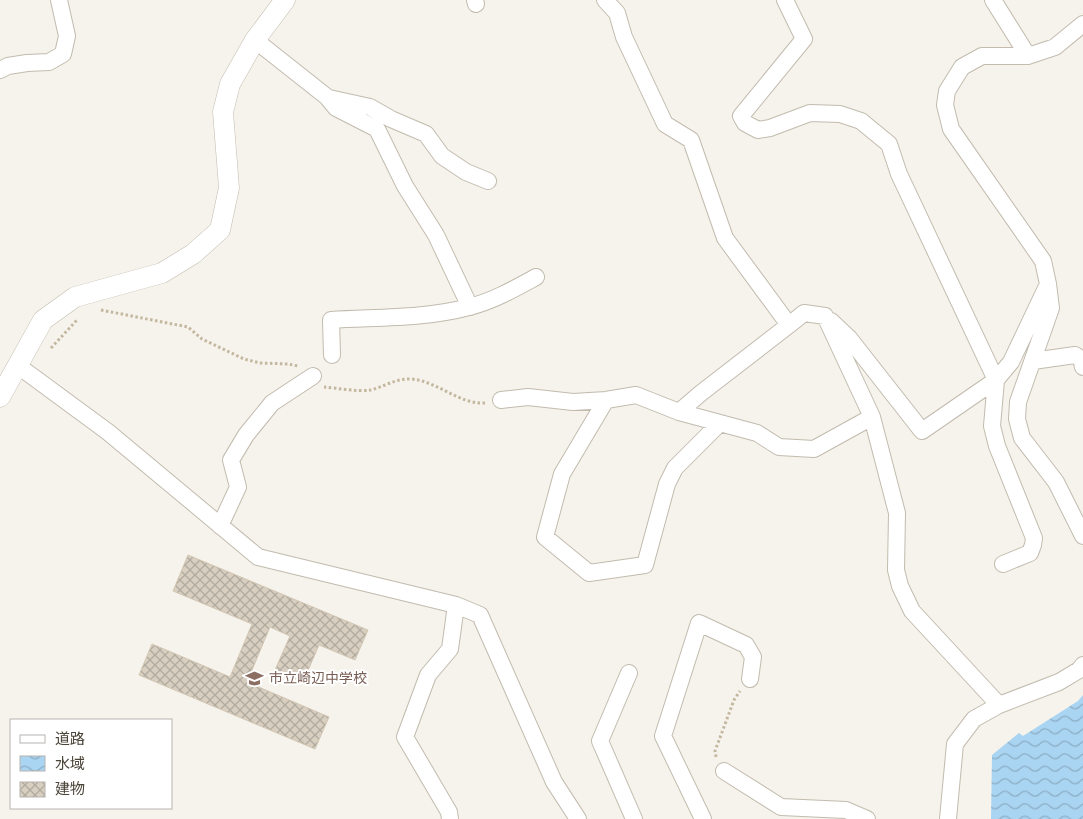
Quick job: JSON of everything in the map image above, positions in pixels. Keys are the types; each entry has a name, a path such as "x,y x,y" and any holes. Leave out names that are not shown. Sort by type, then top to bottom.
{"street":[{"path":"0,70 8,66 27,62 49,62 63,54 67,36 60,0"},
{"path":"0,397 22,368 43,320 75,297 162,273 193,254 220,230 229,188 223,112 230,84 255,40 285,0"},
{"path":"605,0 617,13 624,37 665,124 691,140 725,238 789,325"},
{"path":"785,0 804,39 741,116 745,123 758,130 770,128 810,113 840,114 861,121 889,144 899,174 996,380 992,426 997,446 1034,538 1030,553 1003,564"},
{"path":"993,0 1028,56"},
{"path":"1083,24 1055,47 1028,56 982,56 962,66 947,91 945,105 951,129 1043,261 1051,308 1018,402 1017,419 1022,438 1056,482 1083,536"},
{"path":"255,40 327,97 336,108 377,129 405,186 436,235 470,307"},
{"path":"327,97 370,107 391,119 426,134 442,156 466,172 488,181"},
{"path":"332,355 331,320 434,314 470,307 504,294 536,277"},
{"path":"680,412 701,393 804,313 825,316 849,338 922,431 996,380 1011,362 1048,284"},
{"path":"825,316 872,417 897,513 896,570 900,586 912,611 998,705"},
{"path":"1033,361 1075,355 1081,359 1083,367"},
{"path":"22,368 108,432 258,557 456,605 480,615 554,782 578,819"},
{"path":"220,526 238,487 231,460 246,435 272,403 313,376"},
{"path":"501,400 528,397 573,402 606,400 636,395 680,412 757,432 779,447 814,449 872,417"},
{"path":"606,400 562,474 544,537 589,573 645,565 667,484 675,468 720,423"},
{"path":"450,819 449,812 405,736 428,675 450,649 456,605"},
{"path":"702,819 663,736 699,623 746,645 753,657 750,679"},
{"path":"948,819 955,744 974,719 998,705 1059,682 1080,670 1083,665"},
{"path":"629,673 600,741 634,819"},
{"path":"724,771 781,808 793,819"},
{"path":"781,808 846,810 867,819"}],"path":[{"path":"95,311 102,310 188,328 202,339 244,359 260,363 288,364 302,367 324,387 369,390 410,379 424,381 470,403 485,404 501,400"},
{"path":"22,368 83,316"},
{"path":"724,771 717,760 715,751 734,700 750,679"}],"water":[{"path":"1083,695 1083,819 991,819 992,755 1019,733 1023,736 1078,701"}],"building":[{"name":"市立崎辺中学校","path":"188,555 368,630 355,660 319,645 303,682 275,670 290,636 270,627 247,682 329,717 315,749 139,675 152,644 230,677 252,624 173,591"}],"place":[{"name":"市立崎辺中学校","path":"255,678"}]}
